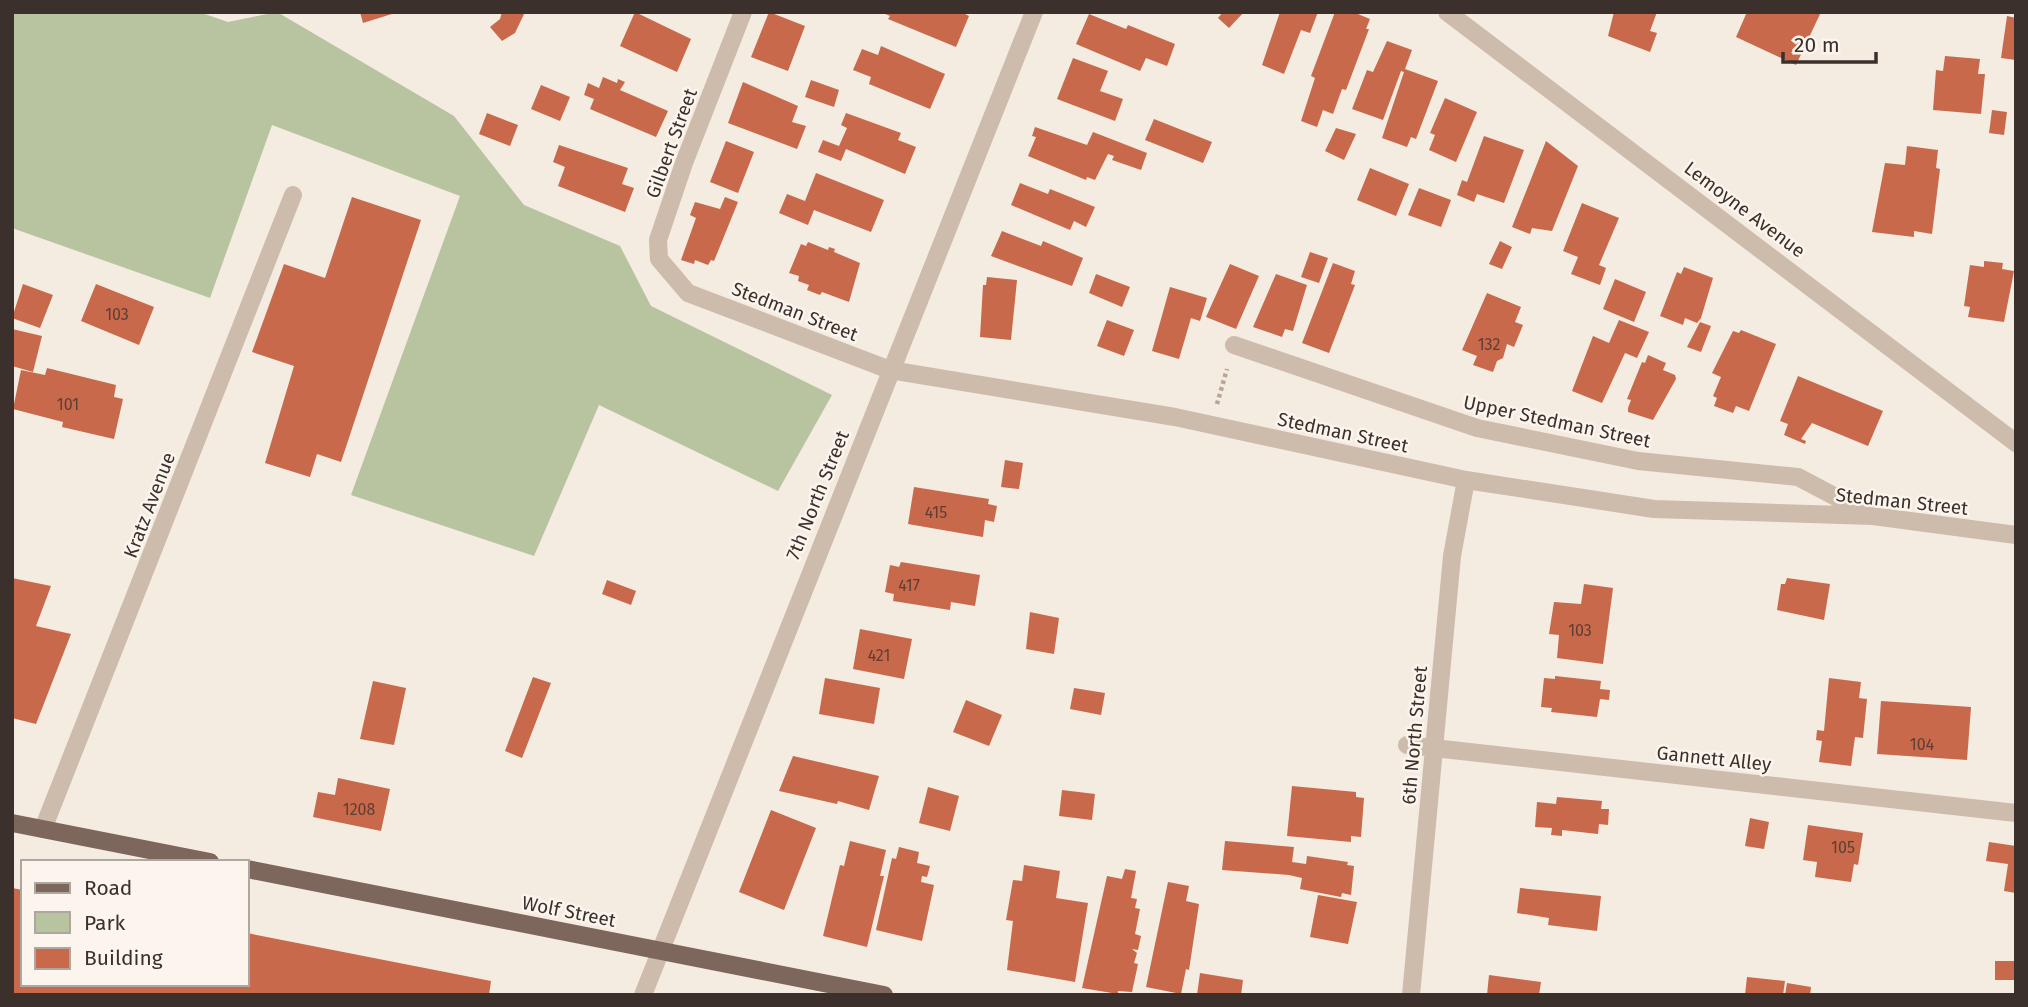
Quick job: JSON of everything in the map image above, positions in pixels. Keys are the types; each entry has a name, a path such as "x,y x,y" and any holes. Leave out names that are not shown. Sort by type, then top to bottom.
{"main road":[{"path":"12,823 200,860"},
{"name":"Wolf Street","path":"248,869 884,995"}],"street":[{"name":"Gilbert Street","path":"680,286 659,259 659,240 684,163 743,12"},
{"name":"7th North Street","path":"643,995 1034,12"},
{"name":"Lemoyne Avenue","path":"1447,12 2016,443"},
{"name":"Kratz Avenue","path":"43,829 293,195"},
{"name":"Stedman Street","path":"680,286 688,293 890,370 1210,425 1466,480 1654,509 1873,516 2016,534"},
{"name":"Upper Stedman Street","path":"1234,345 1477,428 1638,461 1798,477 1873,516"},
{"name":"6th North Street","path":"1411,995 1452,556 1466,480"},
{"name":"Gannett Alley","path":"1407,745 2016,813"}],"path":[{"path":"1210,425 1234,345"}],"green space":[{"path":"12,12 199,12 228,22 277,12 454,116 524,205 620,246 651,306 832,395 778,491 599,405 534,556 351,495 460,196 272,125 210,298 12,228"}],"building":[{"path":"360,12 395,12 395,13 363,23"},
{"path":"502,12 525,12 515,33 502,41 490,27 500,19"},
{"path":"635,12 691,39 677,72 620,46"},
{"path":"769,12 805,26 788,71 751,57"},
{"path":"881,12 961,12 969,16 956,47 888,19 890,16"},
{"path":"1223,12 1244,12 1229,28 1218,18"},
{"path":"1280,12 1318,12 1310,33 1301,30 1284,74 1262,65"},
{"path":"1335,12 1353,12 1370,19 1366,29 1369,29 1346,90 1342,89 1333,114 1323,110 1317,127 1301,121 1315,78 1311,76"},
{"path":"1614,12 1657,12 1650,31 1657,33 1650,52 1608,36"},
{"path":"1747,12 1821,12 1796,65 1736,37"},
{"path":"1089,14 1126,29 1128,25 1175,44 1167,66 1146,58 1140,71 1076,44"},
{"path":"2007,16 2016,18 2016,60 2001,58"},
{"path":"1387,41 1412,50 1405,69 1438,81 1416,139 1411,137 1407,147 1382,138 1404,72 1401,71 1383,120 1352,109 1367,70 1373,72"},
{"path":"881,46 945,74 930,109 869,84 871,77 853,70 862,49 878,55"},
{"path":"1945,56 1980,59 1978,74 1985,74 1981,114 1933,110 1936,70 1943,71"},
{"path":"1073,58 1108,71 1100,91 1123,99 1115,121 1057,99"},
{"path":"603,77 617,83 618,79 625,82 620,90 668,111 656,137 590,109 594,99 584,95 588,83 599,88"},
{"path":"811,80 839,90 834,107 805,97"},
{"path":"743,82 798,106 792,122 806,126 797,149 728,123"},
{"path":"541,85 570,97 560,121 531,109"},
{"path":"1445,98 1477,112 1456,162 1429,150 1435,135 1430,133"},
{"path":"1992,110 2007,112 2004,135 1989,133"},
{"path":"487,113 518,125 510,146 479,134"},
{"path":"846,113 901,133 898,140 916,147 905,174 846,149 841,161 818,152 823,140 839,146 847,128 841,125"},
{"path":"1154,119 1212,142 1203,163 1145,140"},
{"path":"1035,127 1087,145 1093,132 1147,153 1141,170 1112,160 1114,156 1108,154 1095,180 1087,177 1086,180 1028,156 1036,137 1032,136"},
{"path":"1336,128 1356,134 1344,160 1325,151"},
{"path":"1484,136 1524,150 1504,203 1477,194 1474,202 1457,195 1462,180 1467,182"},
{"path":"726,141 754,152 738,193 710,182"},
{"path":"1546,141 1578,166 1552,231 1532,228 1530,234 1512,227"},
{"path":"559,145 628,168 622,184 634,188 625,212 558,186 565,167 553,162"},
{"path":"1907,146 1938,150 1936,168 1940,169 1932,234 1914,231 1914,237 1872,232 1885,163 1905,165"},
{"path":"1370,168 1409,184 1396,216 1357,200"},
{"path":"816,173 884,200 871,232 814,210 808,225 779,213 787,194 805,201"},
{"path":"1020,183 1048,194 1050,189 1095,207 1086,227 1074,221 1070,230 1011,205"},
{"path":"1419,188 1451,200 1441,227 1408,215"},
{"path":"352,197 421,220 341,462 317,454 310,477 265,463 294,366 252,352 284,264 325,278"},
{"path":"725,197 738,202 714,261 711,260 708,265 695,260 694,264 681,260 696,218 690,215 695,202 720,209"},
{"path":"1582,203 1619,218 1599,265 1606,268 1600,285 1571,274 1578,257 1563,251"},
{"path":"1002,231 1041,246 1043,241 1083,258 1072,286 991,256"},
{"path":"1500,241 1512,247 1502,269 1489,264"},
{"path":"808,242 828,250 829,247 835,249 834,252 860,263 849,302 822,292 820,295 807,290 809,285 798,281 799,276 789,273 801,244 806,246"},
{"path":"1310,252 1328,258 1319,283 1301,277"},
{"path":"1984,261 2003,263 2002,269 2014,271 2004,322 1968,317 1970,307 1964,306 1970,265 1984,267"},
{"path":"1333,263 1355,271 1351,284 1355,285 1329,353 1302,343"},
{"path":"1230,264 1259,276 1236,329 1206,317"},
{"path":"1684,267 1713,278 1701,318 1697,323 1685,318 1683,325 1660,316 1677,272 1681,274"},
{"path":"1096,274 1130,287 1122,307 1089,293"},
{"path":"1276,274 1307,285 1293,331 1285,329 1282,337 1253,327"},
{"path":"987,277 1017,280 1011,340 980,337 983,285 986,285"},
{"path":"1615,279 1646,292 1634,322 1603,309"},
{"path":"23,284 53,295 40,328 12,318"},
{"path":"96,284 154,307 139,345 81,321"},
{"path":"1170,287 1207,298 1200,321 1191,318 1179,359 1152,351"},
{"path":"1487,293 1521,307 1515,322 1523,325 1514,347 1507,344 1503,358 1497,361 1493,372 1473,365 1477,356 1462,350"},
{"path":"1107,320 1134,330 1124,356 1097,346"},
{"path":"1619,320 1649,332 1637,358 1625,353 1602,403 1572,391 1593,336 1609,343"},
{"path":"1700,322 1711,326 1701,352 1687,347"},
{"path":"12,329 42,336 33,372 12,366"},
{"path":"1741,330 1776,344 1749,411 1736,406 1733,413 1714,406 1717,398 1713,396 1721,377 1712,373 1733,331 1739,333"},
{"path":"1648,355 1666,363 1663,370 1675,375 1676,379 1653,420 1628,412 1631,400 1627,399 1642,362 1645,363"},
{"path":"47,368 116,385 114,397 123,399 114,439 62,427 63,422 13,409 21,370 45,375"},
{"path":"1798,376 1883,411 1868,446 1812,423 1801,439 1806,441 1805,444 1784,435 1788,424 1780,421"},
{"path":"1005,460 1023,463 1019,489 1001,487"},
{"path":"914,487 989,499 988,504 997,506 994,522 985,520 983,537 908,524"},
{"path":"901,562 980,575 975,606 951,602 950,610 893,601 894,594 885,592 890,565 899,567"},
{"path":"12,578 51,586 36,626 71,634 36,724 12,718"},
{"path":"1787,578 1830,584 1824,620 1777,610 1781,584 1785,584"},
{"path":"607,580 636,591 631,605 602,594"},
{"path":"1584,584 1613,588 1603,664 1557,658 1559,635 1549,634 1554,602 1581,604"},
{"path":"1030,612 1059,618 1054,654 1026,649"},
{"path":"860,629 912,639 904,679 853,669"},
{"path":"1555,676 1601,681 1600,689 1610,690 1609,700 1600,699 1597,717 1551,712 1552,708 1541,707 1544,678 1555,679"},
{"path":"533,677 551,683 522,758 505,751"},
{"path":"825,678 880,688 874,724 819,714"},
{"path":"1829,678 1861,682 1859,698 1867,699 1863,738 1855,737 1851,766 1819,762 1822,741 1816,740 1817,730 1824,731"},
{"path":"373,681 406,688 394,745 360,739"},
{"path":"1074,688 1105,693 1101,715 1070,709"},
{"path":"966,700 1002,715 989,746 953,732"},
{"path":"1881,701 1971,707 1967,760 1877,754"},
{"path":"793,756 879,776 869,810 838,801 837,804 779,791"},
{"path":"338,778 390,789 381,831 313,817 318,792 335,795"},
{"path":"1292,786 1356,792 1356,797 1364,798 1361,837 1351,836 1351,842 1287,836"},
{"path":"928,787 959,796 950,831 919,823"},
{"path":"1062,790 1095,794 1092,820 1059,816"},
{"path":"1557,797 1602,801 1601,809 1609,809 1608,825 1599,824 1598,834 1562,830 1562,836 1551,835 1552,828 1535,827 1537,802 1556,804"},
{"path":"771,810 816,828 784,910 739,892"},
{"path":"1750,818 1769,822 1764,849 1745,846"},
{"path":"1808,825 1863,833 1858,865 1854,864 1851,882 1815,877 1817,862 1803,860"},
{"path":"850,841 886,850 880,876 884,876 867,947 823,936 840,865 844,866"},
{"path":"1225,841 1294,847 1292,862 1306,864 1307,856 1348,862 1347,865 1354,866 1351,895 1342,893 1341,897 1300,889 1302,878 1289,875 1222,870"},
{"path":"1989,842 2016,846 2016,893 2004,891 2008,864 1986,861"},
{"path":"899,847 919,852 917,863 930,866 927,877 922,876 921,882 934,885 922,941 876,930 892,858 896,859"},
{"path":"1024,865 1060,871 1056,898 1088,903 1075,982 1007,970 1013,921 1006,920 1013,880 1022,881"},
{"path":"1125,869 1136,871 1131,898 1137,899 1135,908 1140,909 1135,934 1141,936 1138,950 1132,949 1137,953 1134,963 1138,964 1132,992 1118,991 1118,994 1082,988 1107,876 1122,879"},
{"path":"1168,882 1189,886 1186,901 1199,904 1189,970 1186,969 1181,994 1146,987"},
{"path":"12,888 21,890 21,986 248,986 248,933 491,981 489,995 12,995"},
{"path":"1520,888 1601,896 1597,931 1548,925 1549,918 1517,913"},
{"path":"1318,895 1357,902 1348,944 1310,937"},
{"path":"1995,961 2016,961 2016,980 1995,980"},
{"path":"1200,973 1243,980 1241,995 1197,995"},
{"path":"1489,975 1541,982 1539,995 1487,995"},
{"path":"1747,977 1785,981 1783,995 1745,995"},
{"path":"1787,983 1811,987 1810,995 1785,995"}]}
